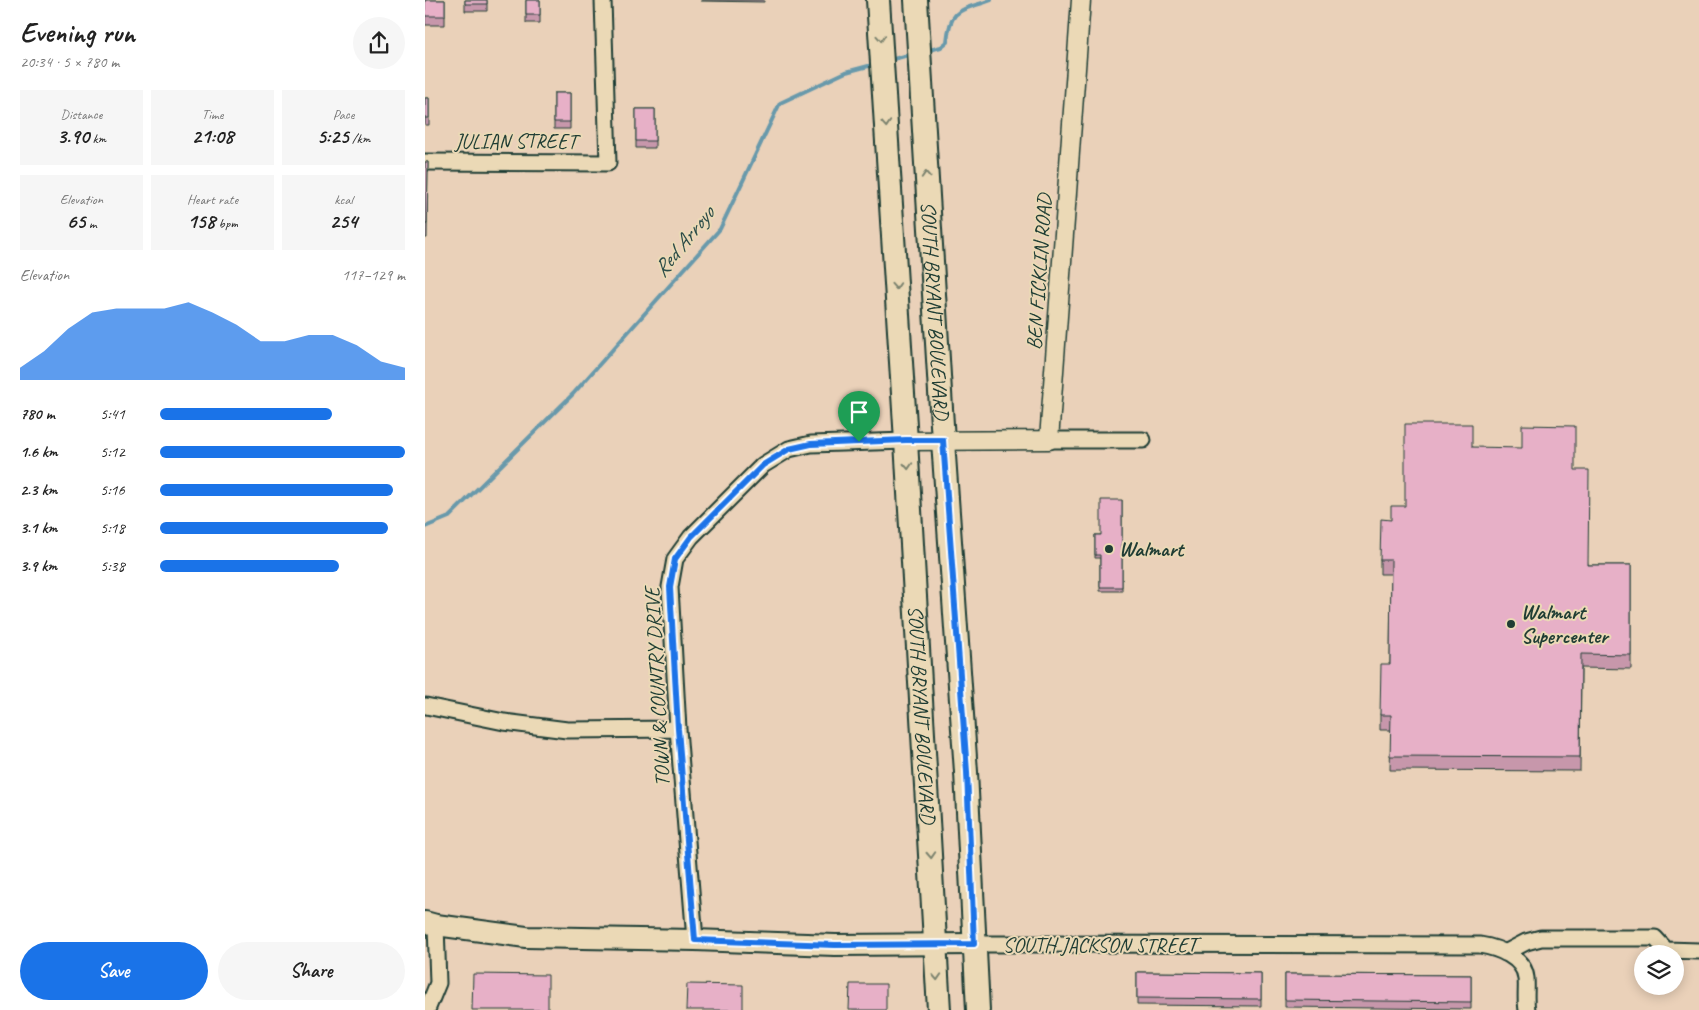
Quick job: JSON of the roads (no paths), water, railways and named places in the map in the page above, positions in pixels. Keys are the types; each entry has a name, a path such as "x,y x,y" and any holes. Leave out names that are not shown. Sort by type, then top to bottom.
{"main road":[{"name":"SOUTH BRYANT BOULEVARD","path":"878,0 939,1010"},
{"name":"SOUTH BRYANT BOULEVARD","path":"916,0 943,440 967,772 978,1010"},
{"name":"SOUTH JACKSON STREET","path":"431,924 526,937 835,945 974,944"}],"street":[{"name":"JULIAN STREET","path":"425,162 607,163 603,0"},
{"name":"BEN FICKLIN ROAD","path":"1049,440 1081,1"},
{"path":"906,440 1143,440"},
{"name":"TOWN & COUNTRY DRIVE","path":"695,940 678,729 670,587 675,559 691,537 763,465 789,449 811,444 906,440"},
{"path":"426,706 504,722 567,730 678,729"},
{"path":"427,1010 438,983 431,924"},
{"path":"1527,1010 1525,972 1510,956 1526,942 1541,938 1655,938 1667,950 1699,950"},
{"name":"SOUTH JACKSON STREET","path":"974,944 1471,945 1489,947 1510,956"}],"waterway":[{"name":"Red Arroyo","path":"926,51 941,47 947,42 951,22 959,12 991,0"},
{"name":"Red Arroyo","path":"890,60 912,54"},
{"name":"Red Arroyo","path":"425,527 449,517 573,394 720,229 780,103 846,72 876,64"}],"place":[{"name":"Walmart","path":"1109,549"},
{"name":"Walmart Supercenter","path":"1511,624"}]}
